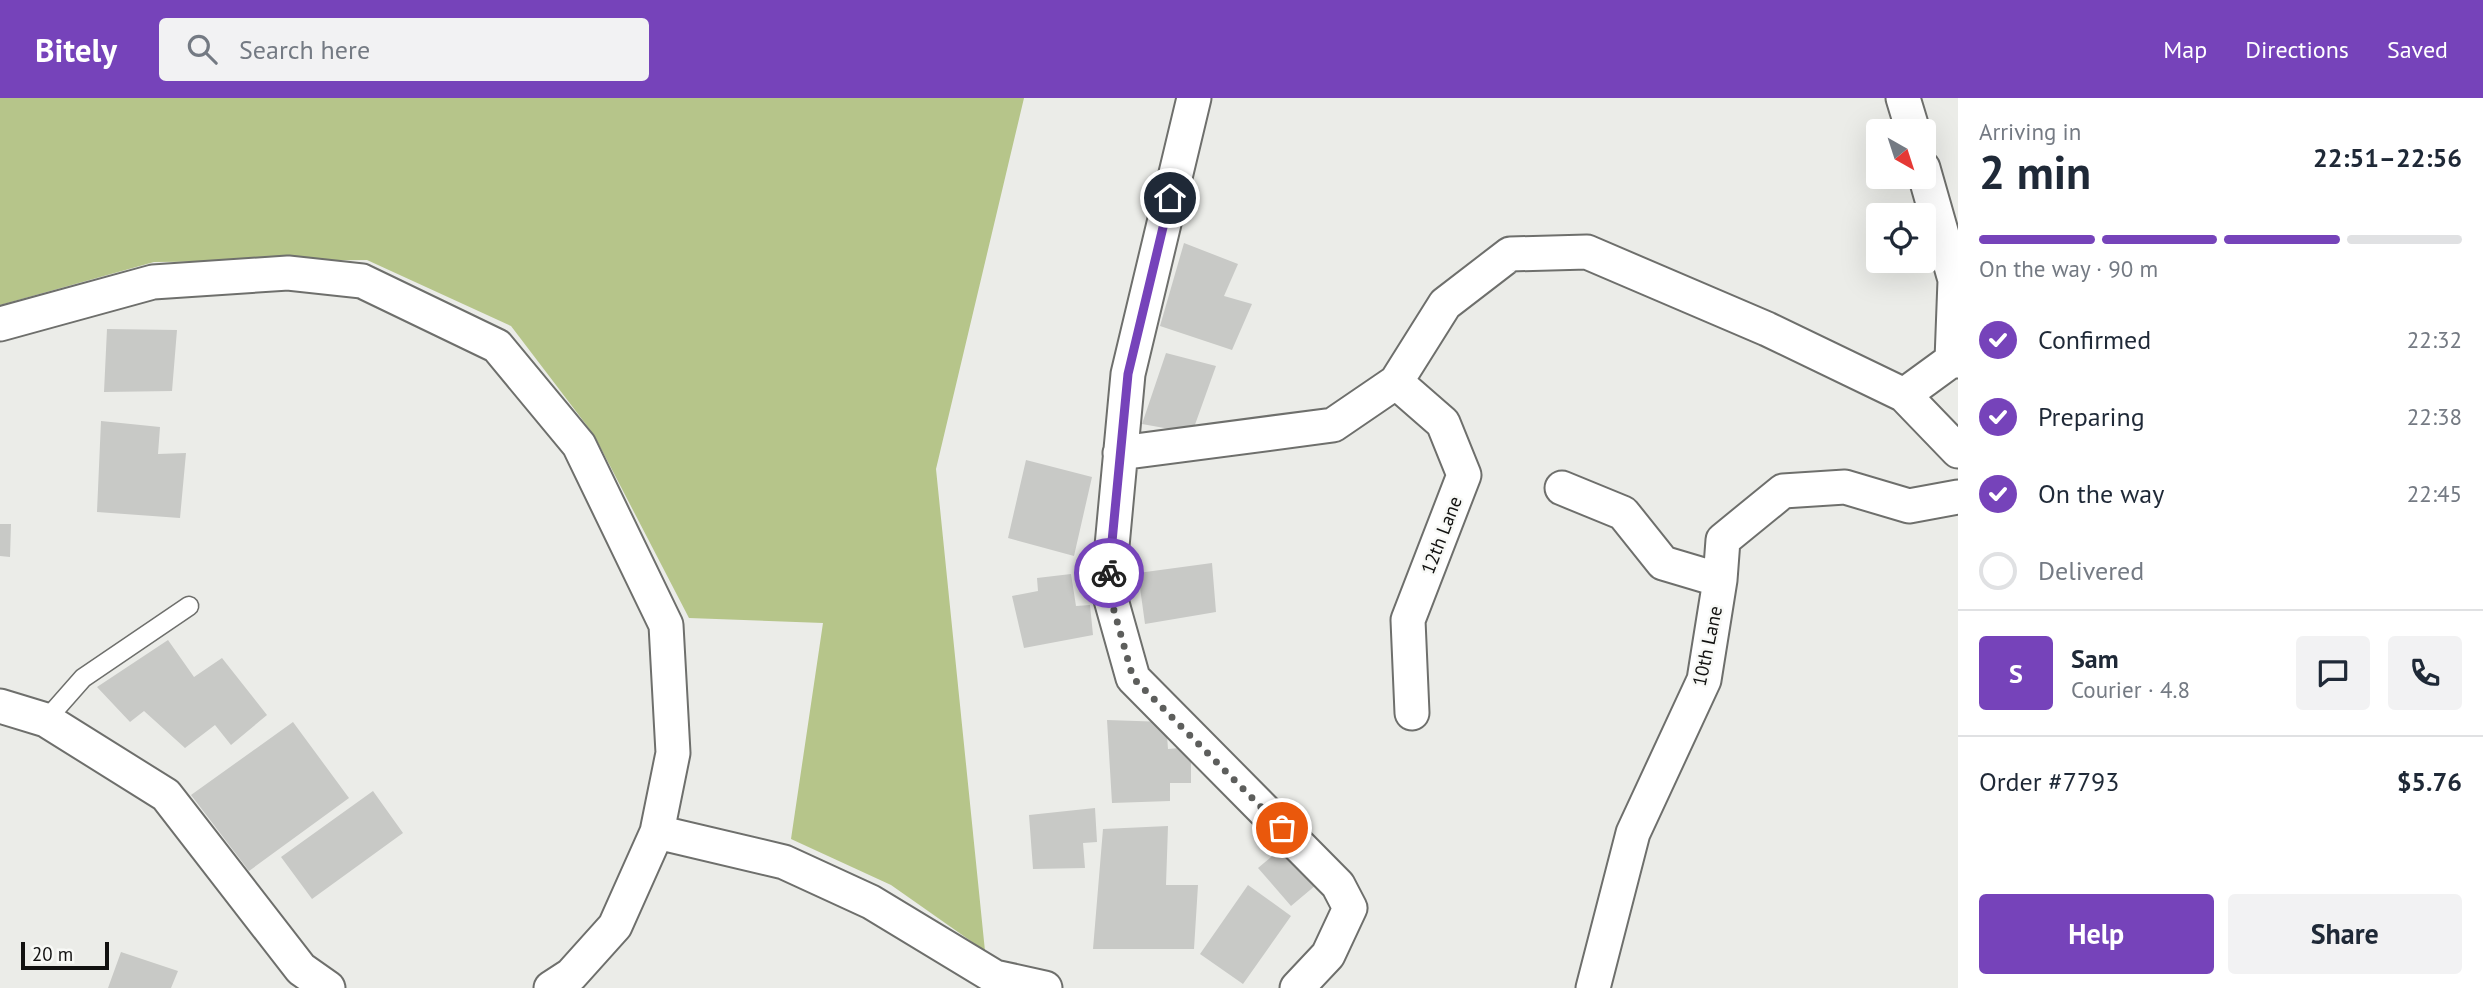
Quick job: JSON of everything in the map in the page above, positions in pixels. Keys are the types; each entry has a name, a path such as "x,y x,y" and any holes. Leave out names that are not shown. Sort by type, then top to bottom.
{"street":[{"path":"1194,98 1128,374 1108,589 1133,678 1338,885 1350,908 1328,956 1297,988"},
{"path":"1903,98 1909,119"},
{"path":"1904,395 1955,360 1955,280 1929,189"},
{"path":"1120,453 1332,425 1396,382 1445,304 1510,254 1587,252 1767,329 1904,395 1958,451"},
{"path":"0,324 153,282 288,274 362,281 497,346 579,445 666,625 673,753 657,832 615,926 571,975 551,988"},
{"name":"12th Lane","path":"1396,382 1443,423 1464,475 1408,620 1412,713"},
{"name":"10th Lane","path":"1593,988 1633,833 1704,680 1720,580 1723,540 1783,491 1845,487 1909,506 1958,497"},
{"path":"1562,488 1623,513 1663,563 1720,580"},
{"path":"0,706 46,720 166,795 301,969 328,988"},
{"path":"657,832 785,862 871,902 995,977 1045,988"}],"lane":[{"path":"46,720 83,678 189,606"}],"green space":[{"path":"0,98 1024,98 936,469 985,951 891,885 791,839 823,623 689,618 594,435 511,326 367,260 154,262 0,305"}],"building":[{"path":"1184,243 1238,264 1224,296 1252,304 1232,350 1160,326"},
{"path":"107,329 177,330 172,391 104,392"},
{"path":"1166,353 1216,366 1192,433 1142,424"},
{"path":"101,421 160,427 158,454 186,453 180,518 97,512"},
{"path":"1026,460 1092,477 1074,556 1008,538"},
{"path":"0,524 11,524 10,557 0,556"},
{"path":"1212,563 1216,612 1145,624 1138,573"},
{"path":"1071,574 1076,606 1090,605 1093,635 1024,648 1012,596 1038,591 1037,578"},
{"path":"168,640 194,677 222,658 267,715 231,745 215,725 185,748 144,711 130,722 97,687"},
{"path":"1107,720 1166,722 1168,749 1191,747 1191,783 1170,783 1170,801 1112,803"},
{"path":"293,722 349,798 249,871 191,795"},
{"path":"373,791 403,833 312,899 281,857"},
{"path":"1095,808 1097,842 1083,843 1085,868 1033,869 1029,815"},
{"path":"1168,826 1166,885 1198,885 1194,949 1093,949 1103,829"},
{"path":"1283,847 1316,885 1291,906 1258,868"},
{"path":"1248,885 1291,916 1243,984 1200,954"},
{"path":"121,952 178,971 171,988 108,988"}],"way so far":[{"path":"1109,573 1108,589 1133,678 1282,828"}],"route":[{"path":"1109,573 1128,374 1170,198"}]}
